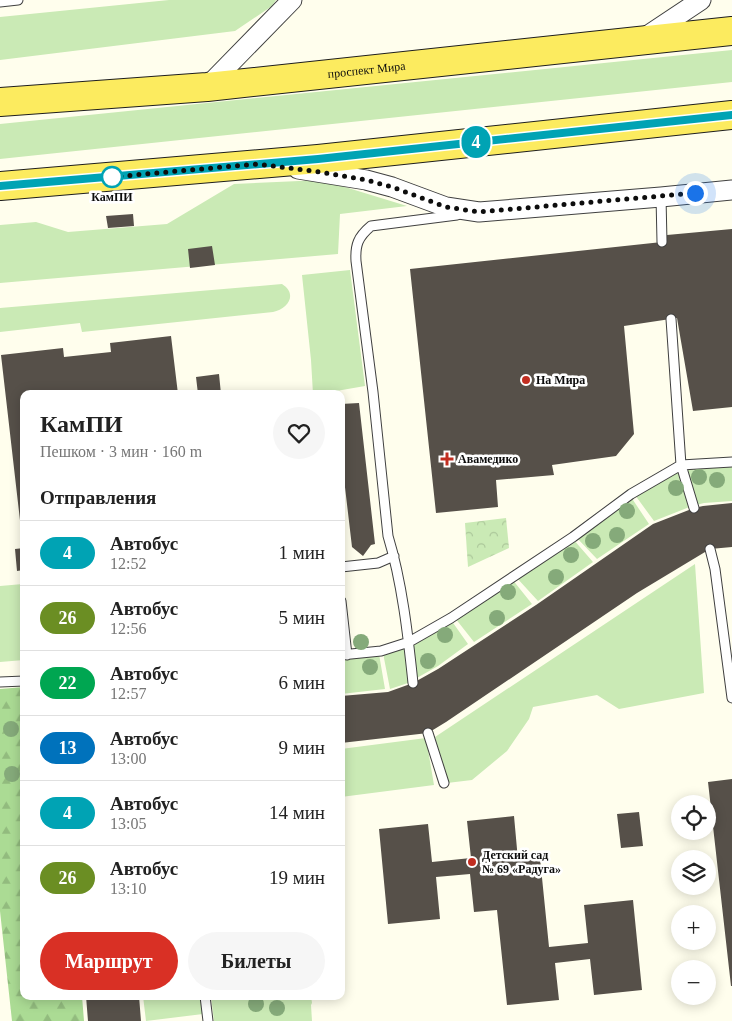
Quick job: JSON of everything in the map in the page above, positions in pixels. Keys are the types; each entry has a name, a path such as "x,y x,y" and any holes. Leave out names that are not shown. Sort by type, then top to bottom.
{"main road":[{"name":"проспект Мира","path":"0,102 207,87 732,30"},
{"path":"0,186 318,159 732,114"}],"street":[{"path":"207,87 292,0"},
{"path":"641,40 701,0"},
{"path":"257,164 366,180 392,187 446,207 479,212 732,190"}],"lane":[{"path":"0,2 18,0"},
{"path":"661,197 662,242"},
{"path":"413,683 409,642 394,556 388,536 356,248 362,234 371,226 479,212"},
{"path":"671,319 681,464 694,508"},
{"path":"345,655 381,651 409,642 451,618 573,537 631,494 681,464 732,462"},
{"path":"710,549 715,570 732,698"},
{"path":"345,567 378,563 394,556"},
{"path":"0,682 20,680"},
{"path":"428,733 444,783"},
{"path":"205,1000 208,1021"}],"green space":[{"path":"169,0 276,0 272,6 235,31 0,60 0,17"},
{"path":"732,50 732,82 0,159 0,124"},
{"path":"322,180 407,206 340,214 338,254 0,283 0,225 36,222 68,232 167,224 234,184"},
{"path":"350,270 365,386 342,390 313,390 302,275"},
{"path":"282,284 289,292 289,301 283,308 273,312 82,332 80,323 0,332 0,308"},
{"path":"732,464 732,501 696,505 684,466"},
{"path":"680,468 692,506 654,521 635,495"},
{"path":"631,497 649,524 597,559 576,537"},
{"path":"506,518 509,548 468,567 465,523"},
{"path":"573,539 593,562 538,601 516,577"},
{"path":"695,564 704,693 619,709 597,695 533,707 529,719 507,751 472,780 447,783 435,737"},
{"path":"512,579 532,604 474,642 455,618"},
{"path":"20,584 20,660 0,662 0,586"},
{"path":"451,620 468,644 438,666 415,679 411,642"},
{"path":"407,644 411,682 390,689 383,653"},
{"path":"379,654 385,689 345,694 345,658"},
{"path":"20,687 20,1000 82,1000 84,1021 12,1021 0,911 0,689"},
{"path":"426,738 434,785 345,796 345,748"},
{"path":"143,1000 201,1000 203,1014 146,1021"},
{"path":"211,1000 312,1000 312,1021 214,1021"}],"building":[{"path":"133,214 134,226 108,228 106,216"},
{"name":"На Мира","path":"732,229 732,407 693,411 677,318 624,326 634,434 616,456 552,465 554,475 496,480 498,507 436,513 410,269 662,242 667,235"},
{"path":"212,246 215,265 190,268 188,249"},
{"path":"171,336 178,390 20,390 20,520 1,355 63,348 64,357 111,352 110,343"},
{"path":"219,374 221,390 198,390 196,377"},
{"path":"359,403 375,544 371,545 363,556 352,547 345,487 345,404"},
{"path":"732,503 732,547 710,549 637,593 428,733 345,743 345,696 388,692 413,683 438,669 536,605 653,524 703,506"},
{"path":"20,548 20,571 17,571 15,549"},
{"path":"732,779 732,986 715,840 716,795 709,795 708,782"},
{"path":"639,812 643,846 621,848 617,814"},
{"path":"514,816 518,860 540,858 549,947 588,943 584,905 633,900 642,990 594,995 590,959 555,963 559,1000 507,1005 497,910 474,912 470,874 436,877 440,919 388,924 379,829 428,824 432,862 471,858 467,821"},
{"path":"86,1000 139,1000 141,1021 88,1021"}],"bus line":[{"name":"4","path":"0,186 318,159 732,115"}],"place":[{"name":"КамПИ","path":"112,177"},
{"name":"На Мира","path":"526,380"},
{"name":"Авамедико","path":"447,459"},
{"name":"Детский сад № 69 «Радуга»","path":"472,862"}],"route":[{"path":"112,177 257,164 366,180 392,187 446,207 479,212 695,193"}]}
